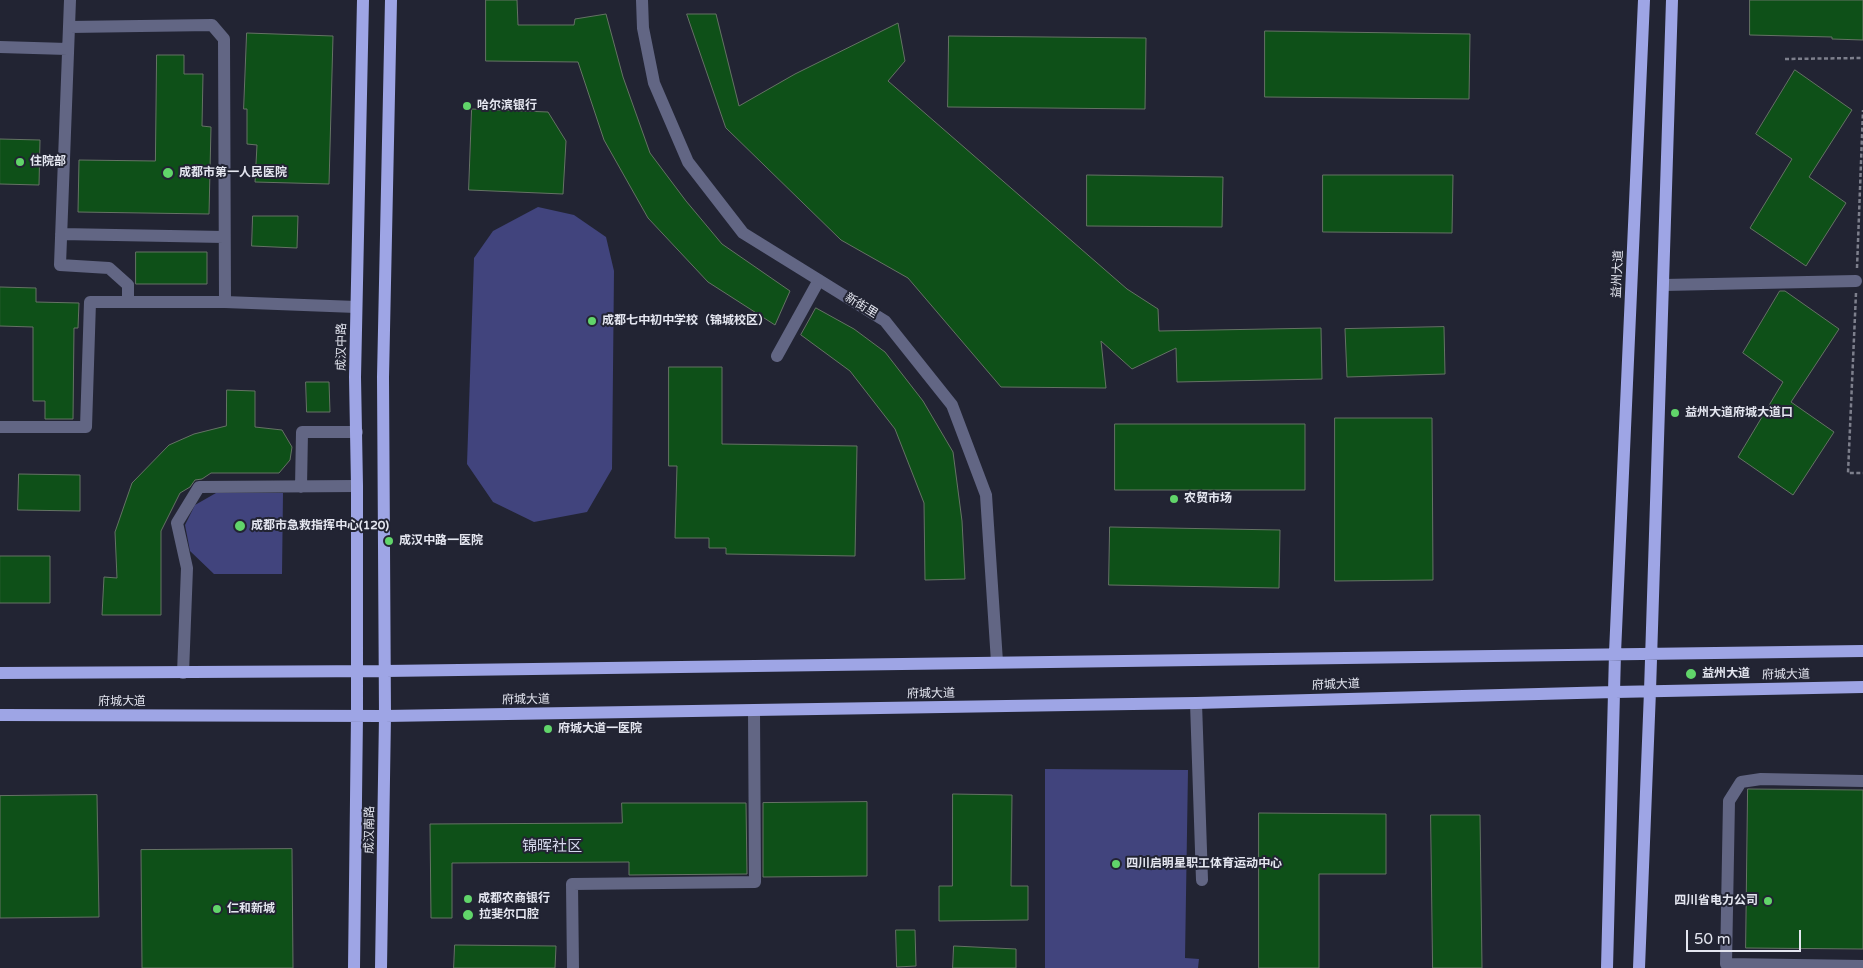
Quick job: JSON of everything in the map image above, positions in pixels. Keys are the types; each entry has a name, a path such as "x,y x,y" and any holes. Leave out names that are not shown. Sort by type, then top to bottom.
{"main road":[{"name":"成汉中路","path":"356,694 356,307 363,0"},
{"path":"385,671 383,377 391,0"},
{"name":"益州大道","path":"1607,968 1615,653 1644,0"},
{"path":"1639,968 1664,285 1672,0"},
{"name":"府城大道","path":"0,673 356,672 1863,651"},
{"name":"成汉南路","path":"381,968 385,671"},
{"name":"府城大道","path":"0,715 385,716 1196,703 1650,691 1863,688"},
{"name":"成汉南路","path":"354,968 356,694"}],"street":[{"path":"70,0 60,265 109,268 128,285 128,302"},
{"name":"新街里","path":"642,0 643,28 654,83 688,162 743,234 885,321 952,405 986,495 997,662"},
{"path":"68,28 212,25 224,39 225,302"},
{"path":"0,47 67,49"},
{"path":"61,234 224,237"},
{"path":"777,356 819,280"},
{"path":"1664,285 1856,281"},
{"path":"0,427 86,427 90,302 225,302 356,307"},
{"path":"301,487 302,432 357,432"},
{"path":"184,673 187,568 177,523 199,487 357,486"},
{"path":"1196,703 1202,880"},
{"path":"573,968 572,884 755,882 754,710"},
{"path":"1863,781 1761,779 1741,782 1729,801 1726,964 1863,966"}],"path":[{"path":"1785,59 1863,58"},
{"path":"1863,110 1848,474 1863,473"}],"shaded area":[{"path":"538,207 574,215 606,237 614,271 612,469 587,512 534,522 493,502 467,464 474,258 493,231"},
{"path":"216,493 283,493 282,574 214,574 190,551 185,525 195,505"},
{"name":"四川启明星职工体育运动中心","path":"1045,769 1188,770 1185,958 1199,959 1198,968 1045,968"}],"building":[{"path":"486,0 517,0 518,25 574,25 575,19 606,14 623,77 650,153 686,201 722,244 790,291 775,325 708,282 648,218 604,140 578,62 486,61"},
{"path":"1750,0 1863,0 1863,40 1832,39 1832,37 1750,35"},
{"path":"687,14 716,14 739,106 795,74 898,23 905,61 888,81 1127,289 1158,309 1159,331 1321,328 1322,379 1177,382 1176,348 1132,369 1101,341 1106,388 1001,387 908,278 841,240 726,128"},
{"path":"1265,31 1470,34 1469,99 1265,97"},
{"path":"247,33 333,36 329,184 255,182 257,145 247,144 247,109 244,109"},
{"path":"949,36 1146,38 1145,109 948,107"},
{"path":"157,55 184,55 184,74 203,74 202,126 211,127 209,214 78,212 79,160 155,161"},
{"path":"1795,70 1852,110 1809,177 1846,203 1806,266 1750,228 1792,159 1756,134"},
{"path":"472,109 548,112 566,141 563,194 469,190"},
{"name":"住院部","path":"0,139 40,140 39,185 0,184"},
{"path":"1087,175 1223,177 1222,227 1087,226"},
{"path":"1323,175 1453,175 1452,233 1323,232"},
{"path":"253,216 298,216 297,248 252,246"},
{"path":"136,252 207,252 207,284 136,284"},
{"path":"0,287 36,288 36,302 79,303 78,328 74,328 73,419 45,419 45,401 33,401 33,327 0,326"},
{"path":"1780,291 1785,291 1839,329 1791,402 1834,432 1793,495 1738,457 1783,382 1743,353"},
{"path":"816,308 854,329 885,352 923,401 953,452 962,521 965,579 925,580 924,503 895,429 850,371 801,335"},
{"path":"1444,327 1445,374 1347,377 1345,329"},
{"path":"669,367 722,367 722,444 857,446 855,556 726,554 726,548 709,548 709,538 675,538 677,466 669,466"},
{"path":"306,382 329,382 330,412 307,412"},
{"path":"227,390 255,391 255,427 282,430 292,447 290,460 279,473 211,473 202,479 195,480 190,487 180,493 161,531 161,615 102,615 104,577 117,578 115,532 132,483 169,445 194,434 226,426"},
{"path":"1335,418 1432,418 1433,580 1335,581"},
{"path":"1115,424 1305,424 1305,490 1115,490"},
{"path":"19,474 80,475 80,511 18,510"},
{"path":"1110,527 1280,530 1279,588 1109,585"},
{"path":"0,556 50,556 50,603 0,603"},
{"name":"四川省电力公司","path":"1748,789 1863,790 1863,949 1746,948"},
{"path":"953,794 1012,795 1011,886 1028,886 1028,920 939,921 939,886 952,886"},
{"path":"97,795 99,917 0,918 0,796"},
{"path":"867,802 867,876 763,877 763,803"},
{"path":"622,803 746,803 747,874 629,875 629,862 452,863 452,918 431,918 430,824 622,823"},
{"path":"1259,813 1386,814 1386,874 1319,874 1319,968 1259,968"},
{"path":"1431,815 1480,815 1482,968 1433,968"},
{"name":"仁和新城","path":"292,849 293,968 142,968 141,850"},
{"path":"896,930 915,930 916,966 897,967"},
{"path":"455,945 556,946 555,968 454,968"},
{"path":"954,946 1016,949 1016,968 953,968"}],"place":[{"name":"哈尔滨银行","path":"467,106"},
{"name":"住院部","path":"20,162"},
{"name":"成都市第一人民医院","path":"168,173"},
{"name":"成都七中初中学校（锦城校区）","path":"592,321"},
{"name":"益州大道府城大道口","path":"1675,413"},
{"name":"农贸市场","path":"1174,499"},
{"name":"成都市急救指挥中心(120)","path":"240,526"},
{"name":"成汉中路一医院","path":"389,541"},
{"name":"益州大道","path":"1691,674"},
{"name":"府城大道一医院","path":"548,729"},
{"name":"四川启明星职工体育运动中心","path":"1116,864"},
{"name":"成都农商银行","path":"468,899"},
{"name":"四川省电力公司","path":"1768,901"},
{"name":"仁和新城","path":"217,909"},
{"name":"拉斐尔口腔","path":"468,915"}],"district":[{"name":"锦晖社区","path":"552,847"}]}
